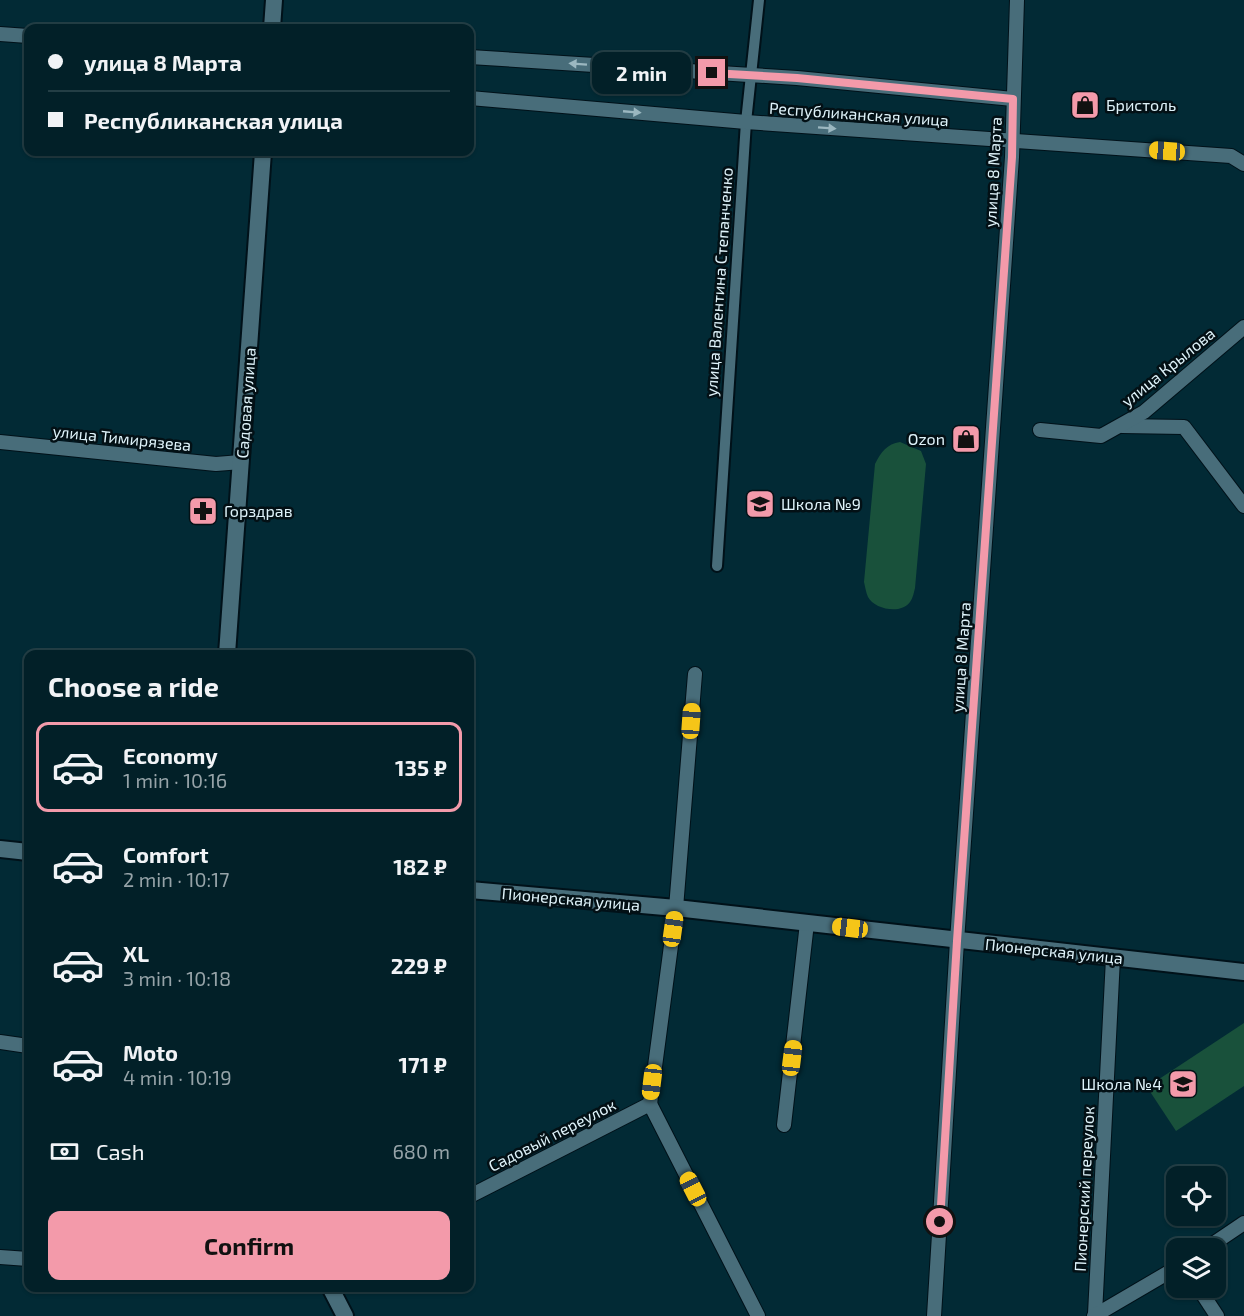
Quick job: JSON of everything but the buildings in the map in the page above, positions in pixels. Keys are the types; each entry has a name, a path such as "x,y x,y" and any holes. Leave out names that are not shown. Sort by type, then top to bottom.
{"street":[{"path":"272,24 274,0"},
{"name":"улица Валентина Степанченко","path":"717,566 746,122 759,0"},
{"name":"улица 8 Марта","path":"934,1316 957,941 1012,141 1017,0"},
{"path":"0,34 24,36"},
{"name":"Республиканская улица","path":"474,57 752,75 1013,99"},
{"name":"Республиканская улица","path":"474,98 746,122 1231,156 1244,164"},
{"name":"Садовая улица","path":"227,650 263,156"},
{"name":"улица Крылова","path":"1040,430 1101,436 1144,412 1244,327"},
{"path":"1120,426 1184,427 1244,506"},
{"name":"улица Тимирязева","path":"0,442 216,464 241,462"},
{"path":"695,674 676,908 650,1104 758,1316"},
{"path":"0,849 24,852"},
{"name":"Пионерская улица","path":"474,890 676,908 1244,972"},
{"path":"784,1125 807,923"},
{"name":"Пионерский переулок","path":"1094,1315 1113,958"},
{"path":"0,1042 24,1045"},
{"name":"Садовый переулок","path":"474,1194 650,1104"},
{"path":"1222,1238 1244,1223"},
{"path":"0,1257 24,1259"},
{"path":"1094,1315 1166,1274"},
{"path":"333,1292 345,1316"},
{"path":"1205,1298 1217,1316"}],"green space":[{"path":"900,442 921,451 926,464 913,597 906,606 888,609 871,601 864,582 875,464 885,449"},
{"path":"1244,1023 1244,1086 1176,1131 1147,1087"}],"place":[{"name":"Бристоль","path":"1085,105"},
{"name":"Ozon","path":"966,439"},
{"name":"Школа №9","path":"760,504"},
{"name":"Горздрав","path":"203,511"},
{"name":"Школа №4","path":"1183,1084"}],"route":[{"path":"712,73 797,78 1013,99 1012,157 957,941 940,1222"}]}
